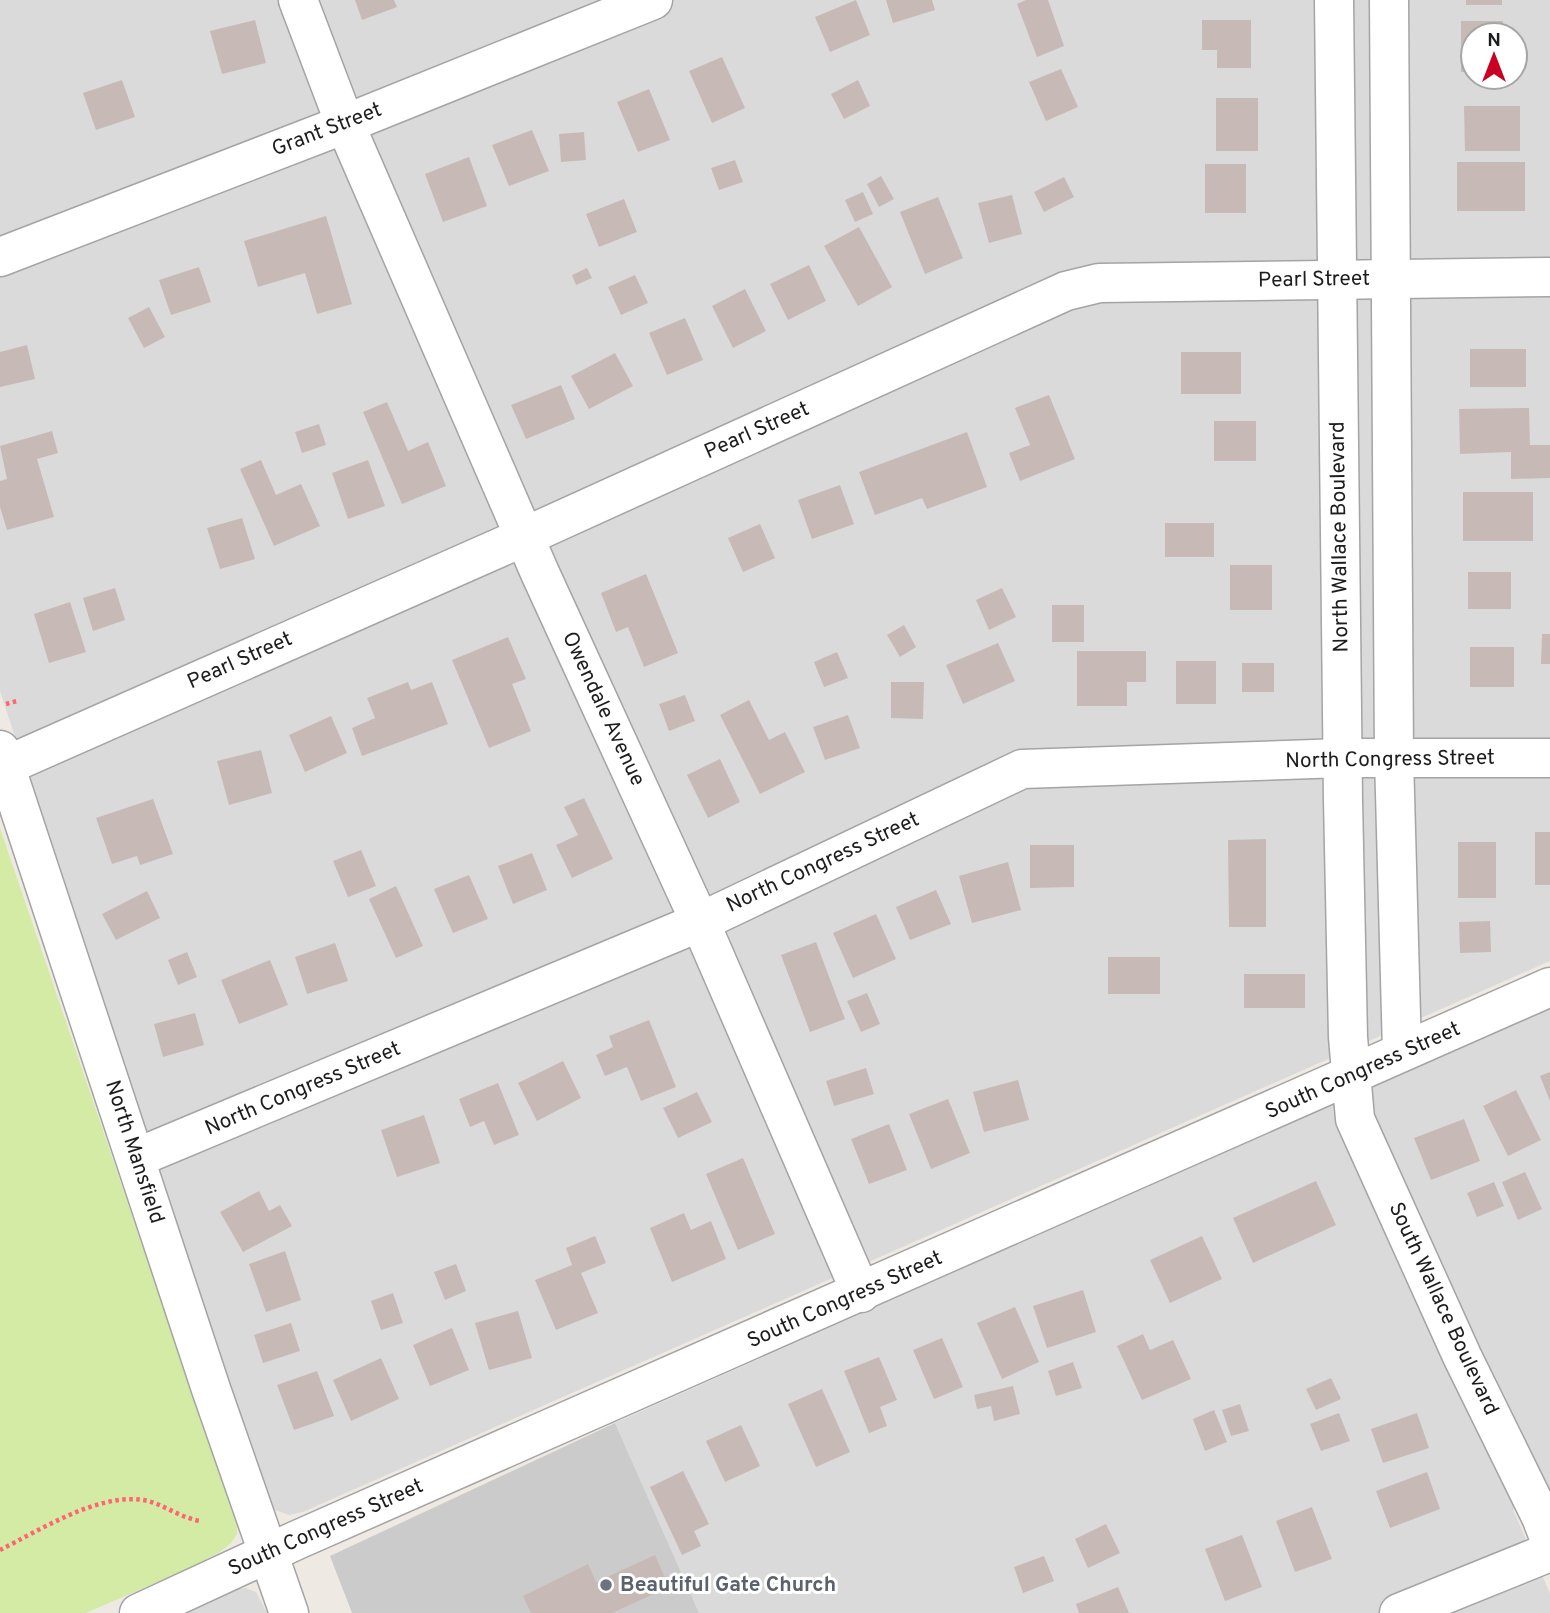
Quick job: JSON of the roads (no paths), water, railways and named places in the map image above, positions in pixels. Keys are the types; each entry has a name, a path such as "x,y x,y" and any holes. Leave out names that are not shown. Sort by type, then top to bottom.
{"street":[{"name":"Owendale Avenue","path":"298,0 345,124 540,573 700,922 861,1293"},
{"name":"Grant Street","path":"0,257 345,124 653,0"},
{"name":"North Wallace Boulevard","path":"1334,0 1343,758 1348,1037 1352,1074"},
{"path":"1389,0 1394,757 1402,1052"},
{"name":"Pearl Street","path":"3,758 526,536 1066,291 1099,283 1550,277"},
{"name":"North Mansfield","path":"3,758 207,1376 289,1613"},
{"name":"North Congress Street","path":"136,1158 700,922 1022,769 1343,758 1550,758"},
{"name":"South Congress Street","path":"139,1613 269,1553 1550,988"},
{"name":"South Wallace Boulevard","path":"1352,1074 1355,1119 1462,1356 1548,1530"},
{"path":"1399,1613 1548,1530"}],"place":[{"name":"Beautiful Gate Church","path":"606,1585"}]}
